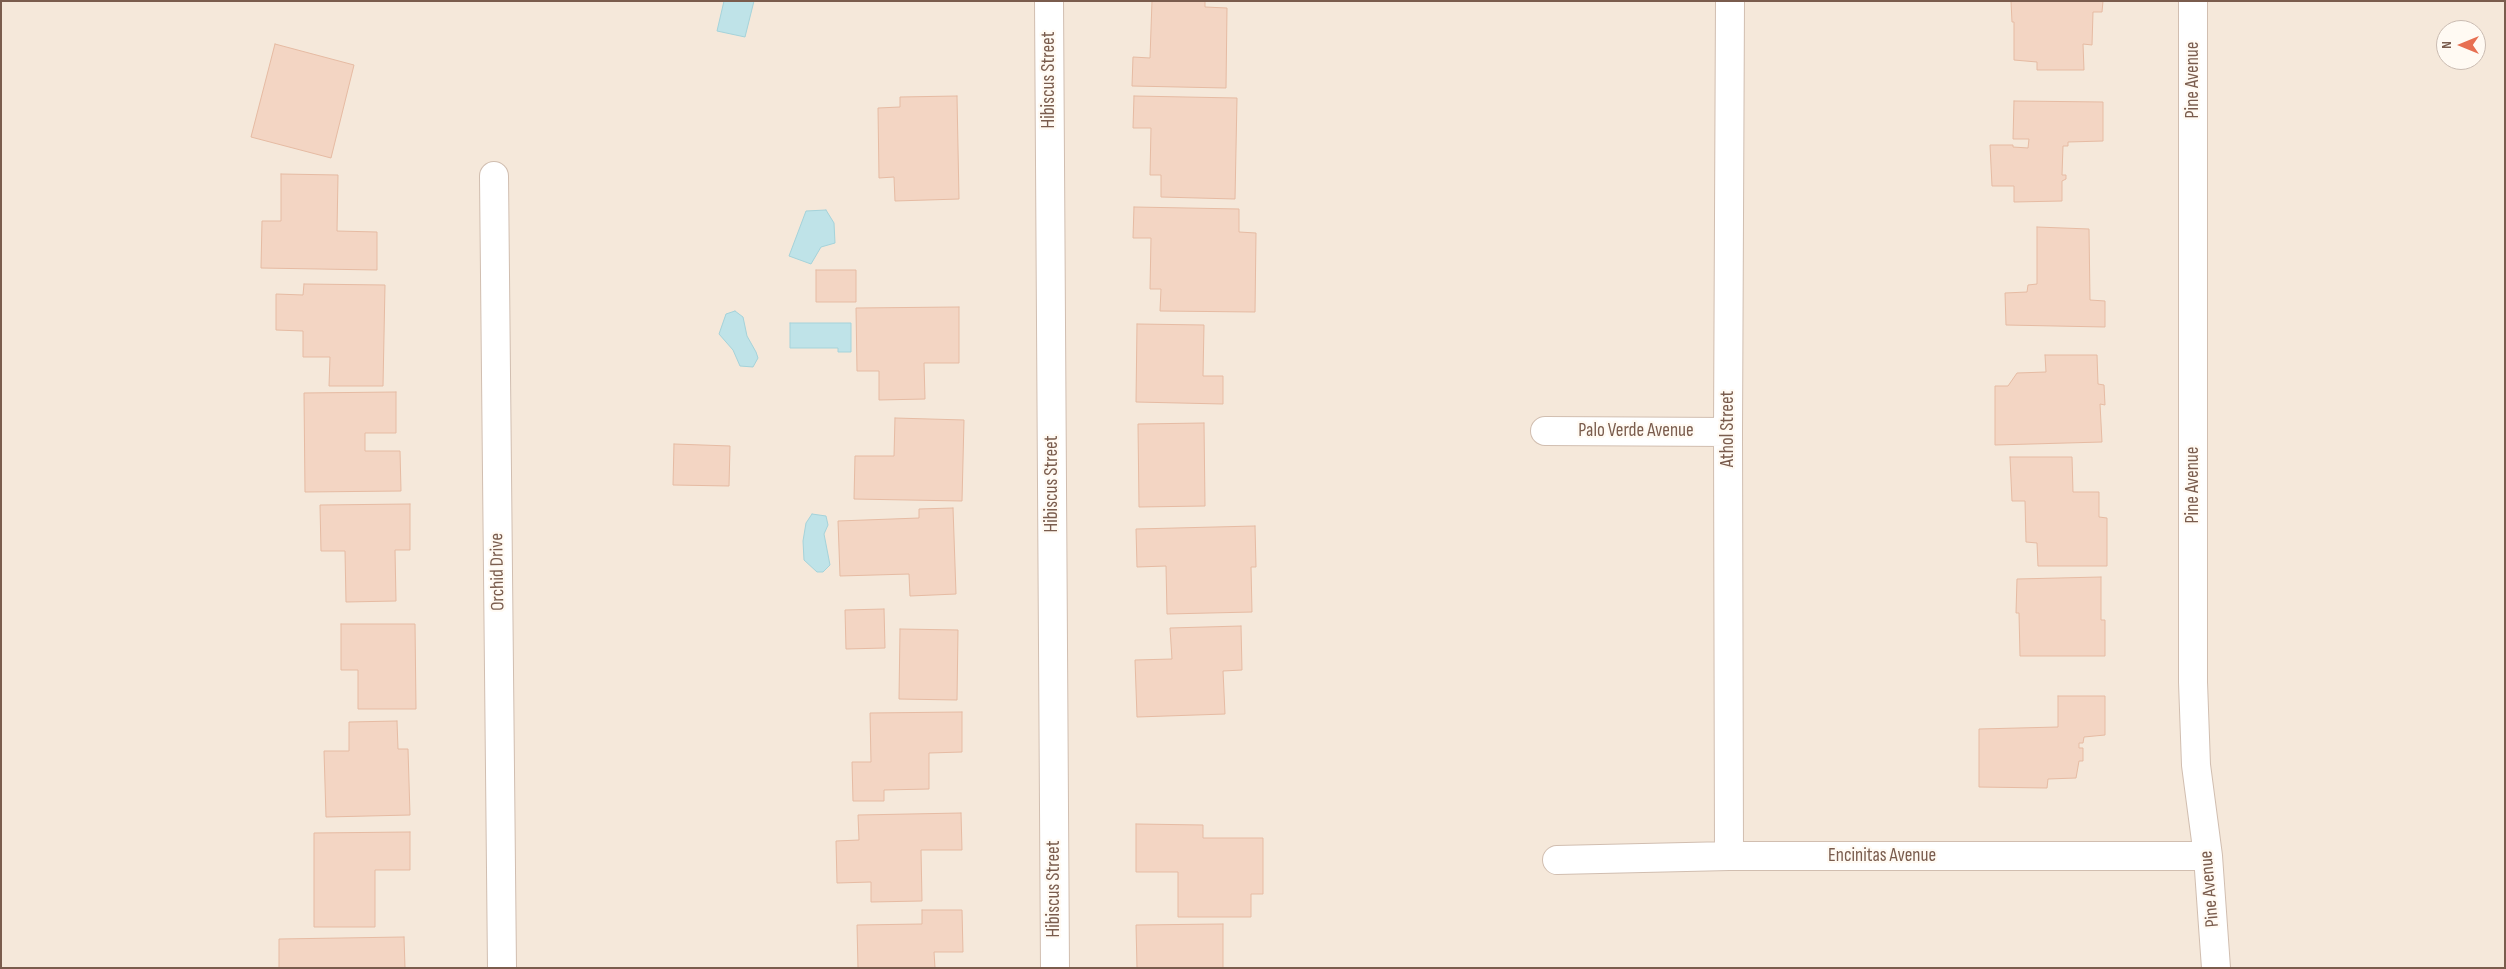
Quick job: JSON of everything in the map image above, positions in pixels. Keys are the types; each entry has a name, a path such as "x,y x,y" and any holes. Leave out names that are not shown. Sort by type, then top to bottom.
{"street":[{"name":"Hibiscus Street","path":"1049,1 1055,968"},
{"name":"Athol Street","path":"1729,856 1730,1"},
{"name":"Pine Avenue","path":"2193,1 2193,682 2196,765 2208,856 2216,968"},
{"name":"Orchid Drive","path":"494,176 502,968"},
{"name":"Palo Verde Avenue","path":"1544,431 1728,432"},
{"name":"Encinitas Avenue","path":"1557,860 1729,856 2208,856"}],"shaded area":[{"path":"1,1 2505,1 2505,968 1,968"}],"water":[{"path":"724,1 754,1 745,37 717,31"},
{"path":"826,210 834,223 835,243 821,247 811,264 789,256 806,211"},
{"path":"735,311 743,317 747,336 758,358 753,367 740,366 733,350 719,334 726,314"},
{"path":"790,323 851,323 851,352 838,352 838,348 790,348"},
{"path":"812,514 826,516 828,525 824,534 830,565 823,572 817,572 804,560 803,541 806,523"}],"building":[{"path":"1152,1 1205,1 1205,7 1227,8 1226,88 1132,86 1133,57 1150,58"},
{"path":"2011,1 2103,1 2102,12 2093,12 2092,45 2083,44 2084,70 2037,70 2037,62 2014,60 2014,22 2012,22"},
{"path":"275,44 354,65 331,158 251,137"},
{"path":"957,96 959,199 895,201 894,177 879,178 878,108 900,107 900,97"},
{"path":"1134,96 1237,98 1235,199 1161,197 1161,175 1150,175 1151,128 1133,128"},
{"path":"2014,101 2103,102 2103,141 2068,142 2068,146 2063,146 2062,175 2066,175 2066,179 2062,181 2062,201 2014,202 2014,186 1992,186 1990,145 2013,145 2013,147 2028,148 2029,139 2013,139"},
{"path":"281,174 338,175 337,231 377,232 377,270 261,268 262,221 281,221"},
{"path":"1134,207 1239,209 1239,232 1256,233 1255,312 1160,311 1161,289 1150,289 1151,238 1133,238"},
{"path":"2037,227 2089,229 2090,300 2105,301 2105,327 2006,325 2005,293 2027,292 2028,285 2037,284"},
{"path":"816,270 856,270 856,302 816,302"},
{"path":"304,284 385,285 383,386 329,386 330,357 303,357 303,331 276,330 276,294 303,295"},
{"path":"959,307 959,363 924,363 925,399 879,400 879,371 857,371 856,308"},
{"path":"1137,324 1204,325 1203,376 1223,376 1223,404 1136,402"},
{"path":"2045,355 2097,355 2098,384 2104,385 2105,405 2100,404 2102,442 1995,445 1995,386 2008,386 2017,373 2046,372"},
{"path":"396,392 396,433 365,433 365,451 400,451 401,491 305,492 304,393"},
{"path":"895,418 964,420 962,501 854,499 855,456 894,456"},
{"path":"1204,423 1205,506 1139,507 1138,424"},
{"path":"674,444 730,446 729,486 673,485"},
{"path":"2010,457 2072,457 2073,492 2099,492 2099,517 2107,518 2107,566 2038,566 2037,543 2026,542 2025,501 2012,501"},
{"path":"410,504 410,550 395,550 396,601 346,602 345,551 321,551 320,505"},
{"path":"953,508 956,594 910,596 909,574 840,576 838,521 919,518 919,509"},
{"path":"1255,526 1256,567 1251,567 1252,612 1167,614 1166,566 1137,567 1136,529"},
{"path":"2101,577 2101,620 2105,620 2105,656 2020,656 2019,613 2016,613 2017,579"},
{"path":"884,609 885,648 846,649 845,610"},
{"path":"341,624 415,624 416,709 358,709 358,670 341,670"},
{"path":"1241,626 1242,670 1223,671 1225,714 1137,717 1135,660 1172,659 1170,628"},
{"path":"900,629 958,630 957,700 899,699"},
{"path":"2058,696 2105,696 2105,735 2084,737 2083,743 2079,743 2079,748 2083,748 2083,761 2079,761 2076,778 2048,779 2047,788 1979,787 1979,729 2058,727"},
{"path":"962,712 962,752 929,753 929,789 884,790 884,801 853,801 852,762 871,762 870,713"},
{"path":"397,721 398,749 408,749 410,815 326,817 324,751 349,751 349,722"},
{"path":"961,813 962,850 921,850 922,901 871,902 871,882 837,883 836,841 859,840 858,815"},
{"path":"1136,824 1203,825 1203,838 1263,838 1263,894 1251,894 1251,917 1178,917 1178,872 1136,872"},
{"path":"410,832 410,870 375,870 375,927 314,927 314,833"},
{"path":"922,910 962,910 963,952 934,952 935,968 858,968 857,925 922,924"},
{"path":"1223,924 1223,968 1137,968 1136,925"},
{"path":"404,937 405,968 279,968 279,939"}]}
